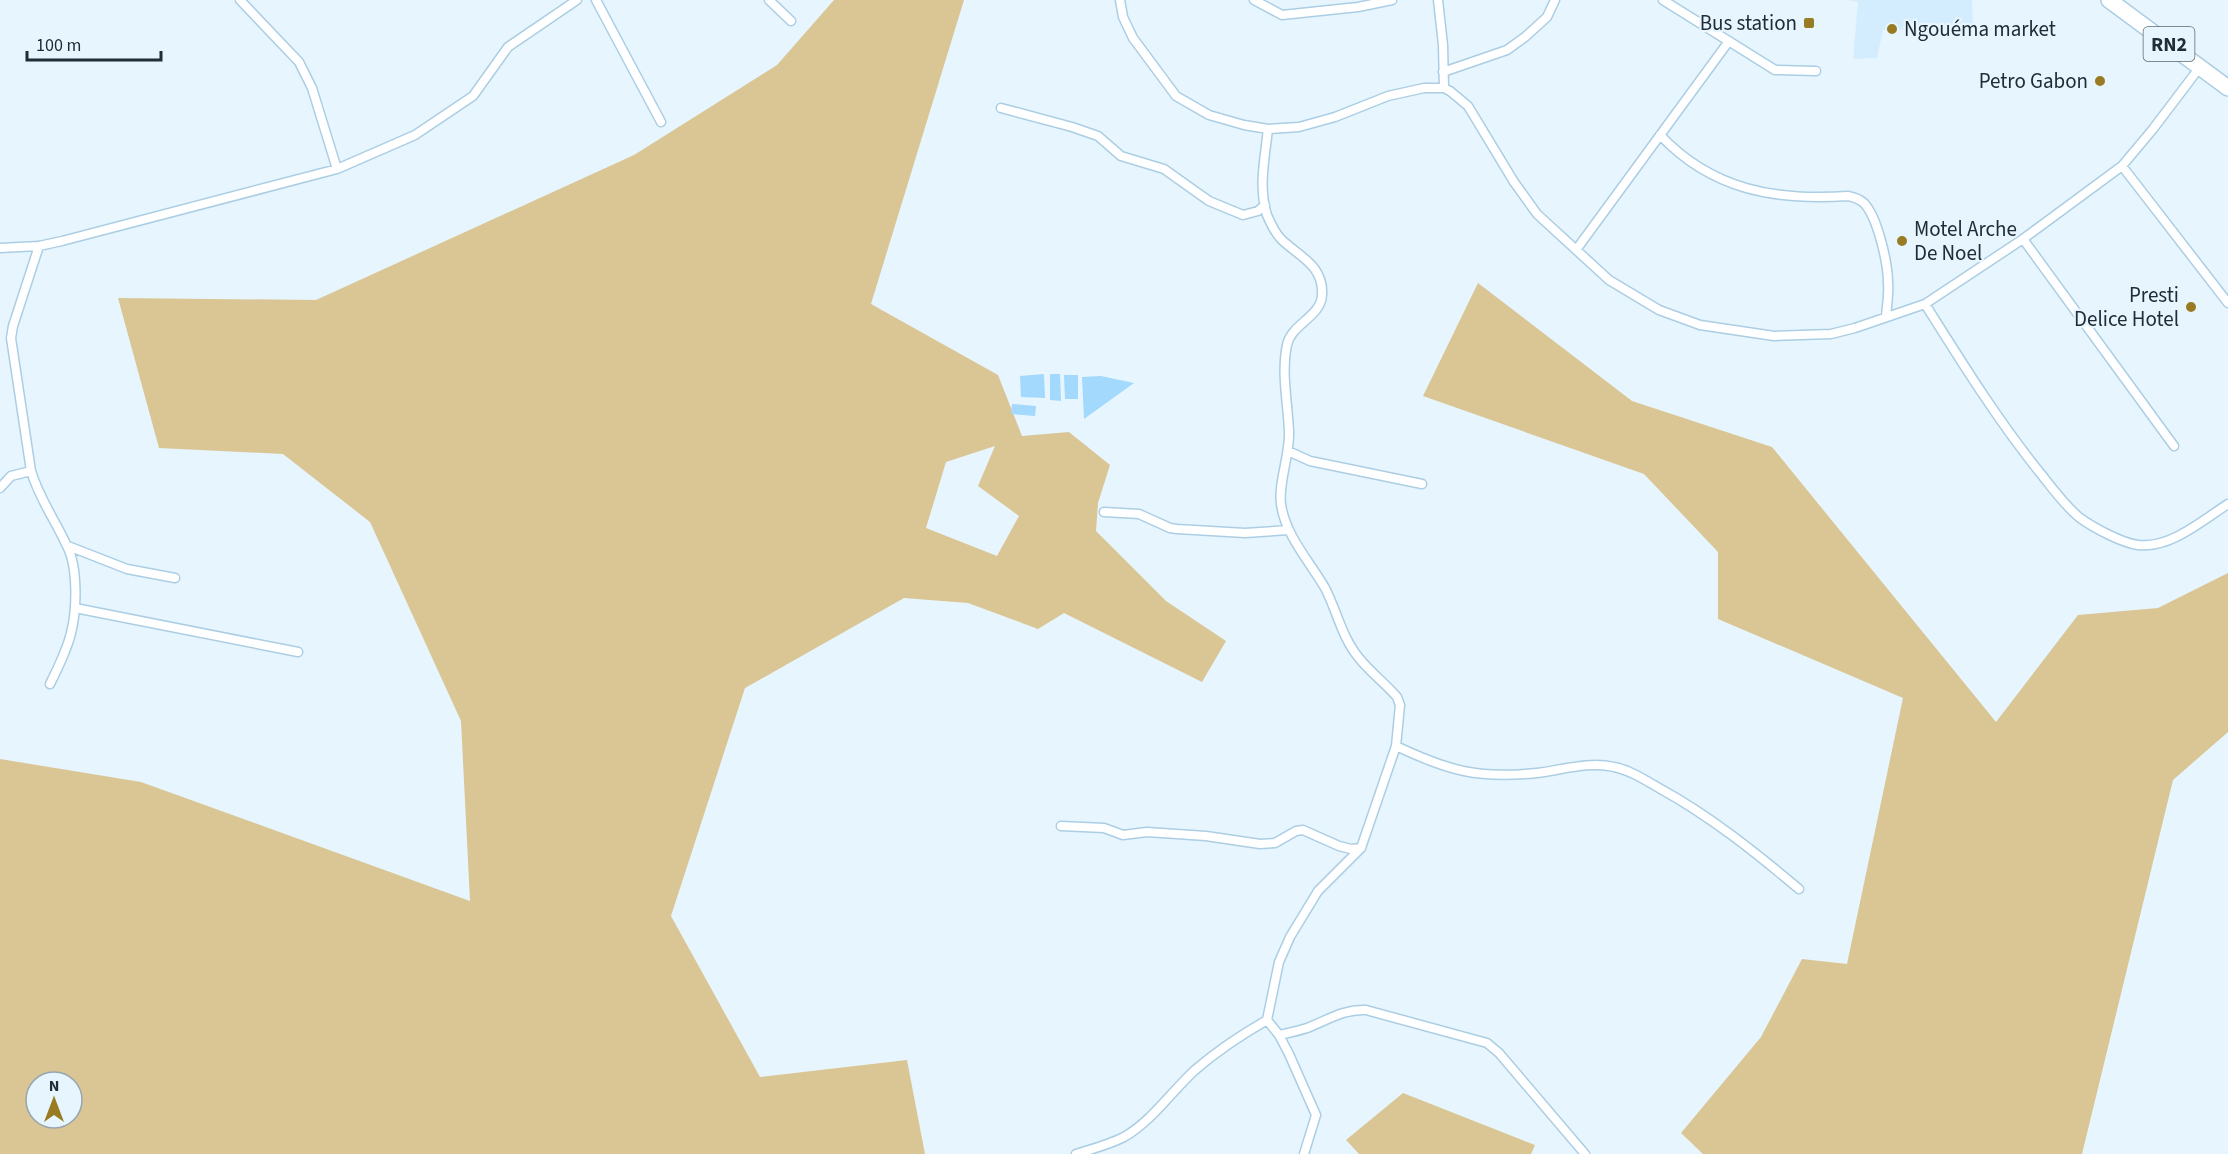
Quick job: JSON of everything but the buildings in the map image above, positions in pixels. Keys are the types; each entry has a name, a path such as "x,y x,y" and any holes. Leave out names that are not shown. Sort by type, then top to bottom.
{"highway":[{"name":"RN2","path":"2109,0 2228,88"}],"street":[{"path":"240,0 299,62 312,88 337,169"},
{"path":"0,248 39,246 337,169 415,135 473,96 508,47 577,0"},
{"path":"596,0 661,122"},
{"path":"769,0 792,21"},
{"path":"1120,0 1123,16 1132,38 1176,96 1209,115 1244,125 1268,129 1299,127 1335,117 1388,96 1424,88 1444,88 1468,106 1514,182 1532,207 1609,280 1659,310 1700,325 1774,336 1810,336 1855,328 1925,304 2023,239 2122,166 2200,67"},
{"path":"1254,0 1282,15 1392,0"},
{"path":"1438,0 1443,45 1444,88"},
{"path":"1443,72 1507,50 1547,17 1555,0"},
{"path":"1663,0 1775,70 1816,71"},
{"path":"1576,250 1729,41"},
{"path":"1001,108 1098,136 1121,156 1164,169 1209,201 1243,215 1258,211 1265,205"},
{"path":"1076,1154 1106,1146 1145,1122 1194,1071 1236,1037 1266,1020 1280,962 1290,937 1318,891 1361,848 1396,746 1400,705 1397,697 1359,659 1349,644 1326,590 1289,530 1281,505 1288,451 1285,359 1287,343 1291,334 1319,305 1322,295 1319,277 1313,266 1279,237 1268,217 1263,175 1268,129"},
{"path":"1660,135 1683,156 1735,186 1762,194 1797,197 1856,197 1865,204 1874,221 1884,257 1888,282 1886,316"},
{"path":"2122,166 2228,303"},
{"path":"2023,239 2174,446"},
{"path":"39,246 11,338 31,471 37,491 68,546 74,569 75,608 71,632 50,684"},
{"path":"1925,304 2027,457 2079,517 2123,540 2138,545 2155,544 2176,537 2228,504"},
{"path":"1288,451 1310,461 1422,484"},
{"path":"0,488 11,476 31,471"},
{"path":"1104,512 1139,514 1177,529 1245,533 1289,530"},
{"path":"68,546 127,569 175,578"},
{"path":"75,608 298,652"},
{"path":"1396,746 1452,770 1480,775 1535,773 1599,765 1615,767 1638,776 1679,799 1742,842 1799,889"},
{"path":"1061,826 1104,828 1123,835 1147,832 1206,836 1260,844 1275,843 1296,831 1303,830 1339,846 1351,849 1361,848"},
{"path":"1279,1035 1309,1027 1346,1011 1366,1010 1487,1043 1499,1053 1585,1154"},
{"path":"1266,1020 1279,1035 1316,1115 1304,1154"}],"shaded area":[{"path":"834,0 964,0 871,304 998,375 1022,436 1069,432 1110,465 1098,503 1096,531 1166,601 1226,641 1202,682 1064,613 1038,629 968,603 904,598 745,688 671,916 760,1077 907,1060 925,1154 0,1154 0,759 141,782 470,901 461,721 370,522 283,454 159,448 118,298 316,300 634,155 777,65","holes":["995,446 978,486 1019,516 997,556 926,528 946,462"]},
{"name":"Ngouéma market","path":"1846,0 1972,0 1973,28 1883,30 1877,58 1853,59 1858,2"},
{"path":"1478,283 1632,401 1772,447 1996,722 2078,615 2158,608 2228,573 2228,732 2173,780 2082,1154 1703,1154 1681,1133 1761,1037 1802,959 1847,964 1903,698 1718,619 1718,552 1644,474 1423,396"},
{"path":"1403,1093 1535,1145 1531,1154 1359,1154 1346,1140"}],"water":[{"path":"1044,374 1045,398 1021,397 1020,376"},
{"path":"1050,374 1060,374 1061,401 1050,400"},
{"path":"1064,375 1078,375 1078,399 1065,399"},
{"path":"1101,376 1134,383 1084,419 1082,377"},
{"path":"1012,404 1036,406 1035,416 1011,414"}],"place":[{"name":"Bus station","path":"1809,23"},
{"name":"Ngouéma market","path":"1892,29"},
{"name":"Petro Gabon","path":"2100,81"},
{"name":"Motel Arche De Noel","path":"1902,241"},
{"name":"Presti Delice Hotel","path":"2191,307"}]}
